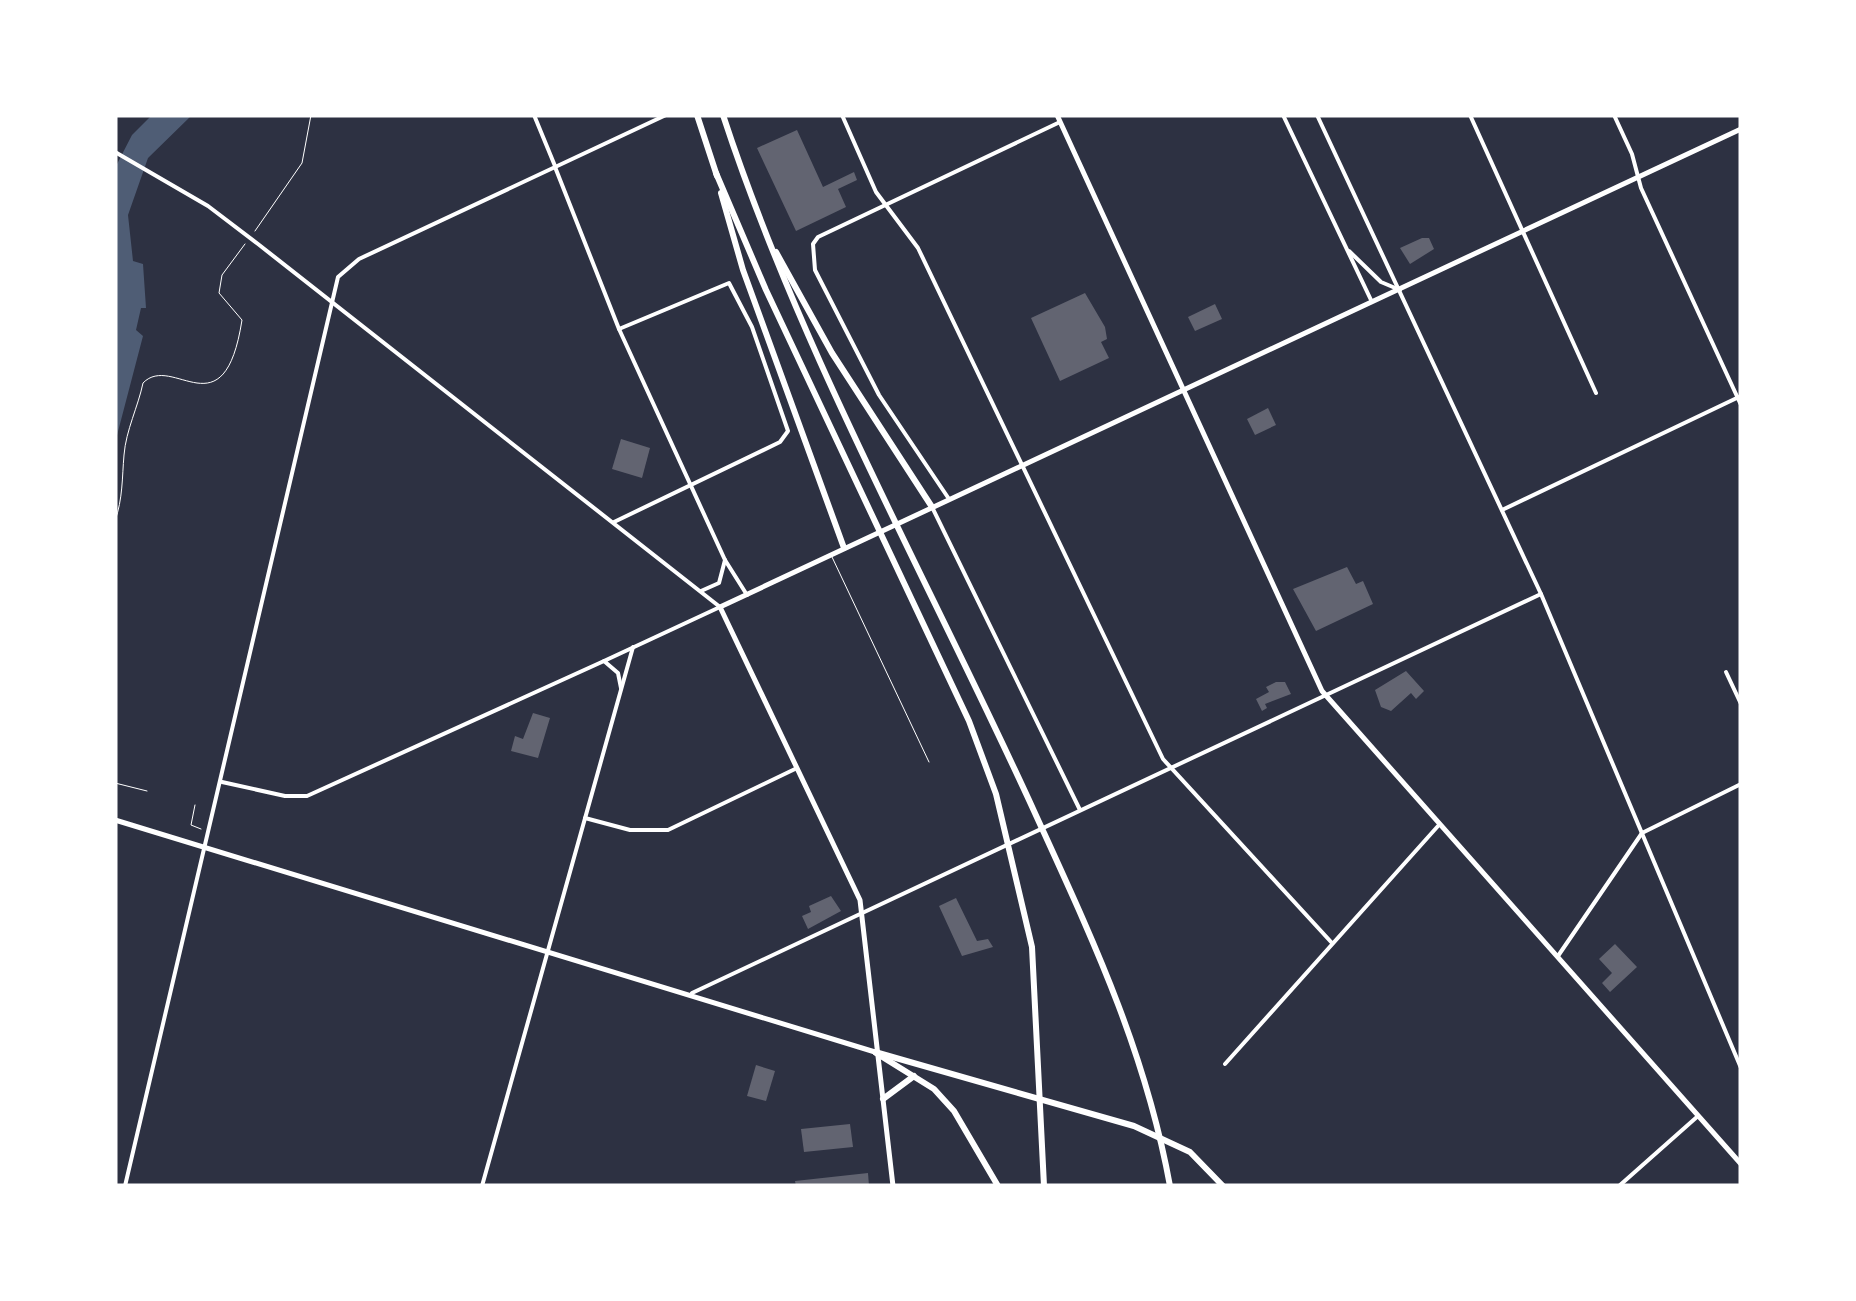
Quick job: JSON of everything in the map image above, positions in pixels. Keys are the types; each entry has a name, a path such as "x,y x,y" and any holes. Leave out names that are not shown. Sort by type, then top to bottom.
{"highway":[{"path":"723,115 766,234 1104,960 1152,1108 1170,1186"},
{"path":"698,116 742,270 844,548"},
{"path":"716,173 968,722 1006,832 1032,947 1044,1186"},
{"path":"766,234 825,342 932,507"},
{"path":"875,1052 914,1076 954,1111 973,1136 998,1186"},
{"path":"875,1052 1134,1126 1190,1152 1224,1186"},
{"path":"883,1099 914,1076"}],"main road":[{"path":"1058,118 1325,696 1741,1164"},
{"path":"893,1186 875,1052 863,913 720,607 1741,129"},
{"path":"115,820 692,993 875,1052"}],"street":[{"path":"534,115 618,329 724,560 747,595"},
{"path":"125,1186 338,278 358,259 666,115"},
{"path":"842,115 885,205 918,248 1170,767 1332,943"},
{"path":"1283,115 1372,303"},
{"path":"1316,115 1541,594 1741,1068"},
{"path":"1470,115 1596,393"},
{"path":"1614,115 1741,405"},
{"path":"950,499 879,395 810,256 818,237 1058,118"},
{"path":"116,152 250,238 720,607 307,796 222,782"},
{"path":"1345,248 1381,282 1400,290"},
{"path":"614,522 780,442 788,431 752,327 734,288 722,284 618,329"},
{"path":"1502,510 1739,397"},
{"path":"932,507 1080,810"},
{"path":"701,592 720,583 724,560"},
{"path":"692,993 1541,594"},
{"path":"482,1186 633,647"},
{"path":"604,661 618,673 621,688"},
{"path":"1726,672 1741,704"},
{"path":"585,818 630,830 668,830 798,768"},
{"path":"1556,958 1642,833 1741,784"},
{"path":"1225,1064 1438,826"},
{"path":"1620,1186 1698,1116"}],"lane":[{"path":"831,554 929,762"}],"path":[{"path":"115,521 125,479 127,440 144,383 156,376 206,382 228,372 242,320 219,293 220,279 302,163 311,115"},
{"path":"115,783 147,791"},
{"path":"194,805 190,825 211,831"}],"water":[{"path":"152,115 192,115 148,158 128,215 133,261 143,264 146,308 141,308 136,330 143,336 115,443 115,168 132,135"}],"building":[{"path":"797,130 823,187 854,172 857,180 838,189 846,207 796,231 757,148"},
{"path":"1429,238 1434,249 1410,264 1400,248"},
{"path":"1085,293 1105,327 1107,339 1101,342 1109,358 1060,381 1031,318"},
{"path":"1215,304 1222,319 1195,331 1188,317"},
{"path":"1268,408 1276,425 1255,435 1247,419"},
{"path":"621,439 650,448 642,478 612,469"},
{"path":"1347,567 1356,584 1363,581 1373,604 1316,631 1293,589"},
{"path":"1406,671 1424,691 1416,699 1411,693 1391,711 1381,707 1375,690"},
{"path":"1285,682 1291,694 1265,704 1267,708 1262,711 1256,699 1269,692 1266,687"},
{"path":"533,713 550,718 538,758 511,751 515,736 523,739"},
{"path":"831,896 841,911 808,929 802,916 811,912 809,906"},
{"path":"956,898 977,941 988,939 993,947 962,956 939,906"},
{"path":"1615,944 1637,967 1610,992 1602,983 1612,973 1599,959"},
{"path":"756,1065 775,1071 766,1101 747,1096"},
{"path":"850,1124 853,1147 804,1152 801,1129"},
{"path":"868,1173 869,1186 796,1186 795,1181"}]}
